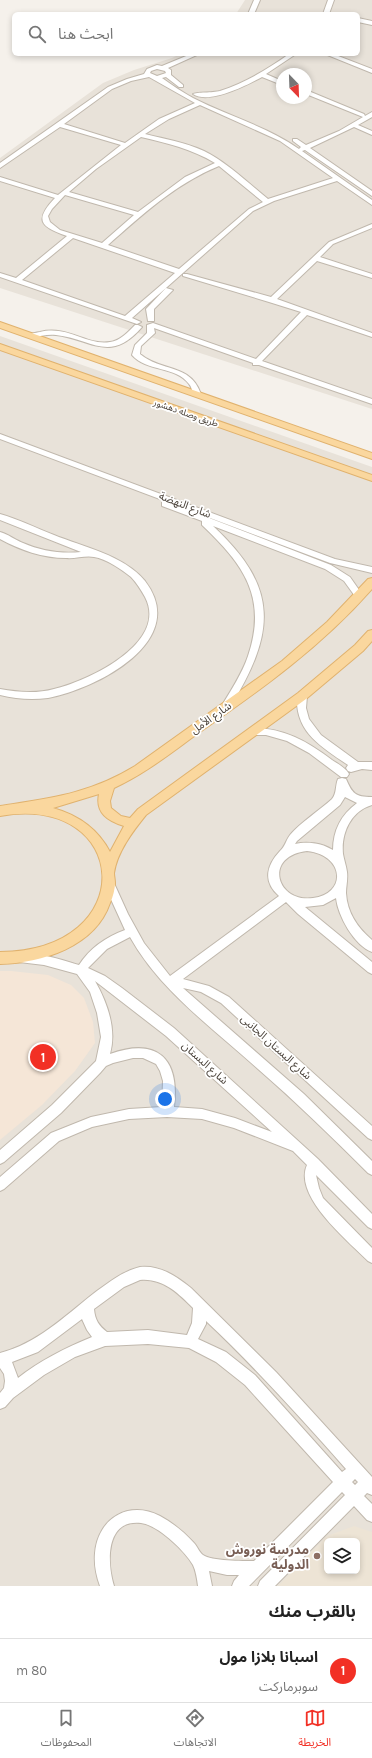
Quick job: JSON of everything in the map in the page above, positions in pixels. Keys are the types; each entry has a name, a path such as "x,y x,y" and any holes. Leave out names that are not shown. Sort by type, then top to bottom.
{"main road":[{"name":"طريق وصله دهشور","path":"0,325 372,456"},
{"name":"طريق وصله دهشور","path":"0,346 372,478"},
{"path":"356,472 372,486"},
{"name":"شارع الأمل","path":"23,808 68,800 109,786 128,776 224,710 317,639 360,597 372,582"},
{"path":"3,959 43,954 61,947 76,938 89,926 99,913 106,898 109,878 117,848 132,823 142,812 302,696 359,648 372,634"},
{"path":"109,786 104,793 104,808 115,819 132,823"},
{"path":"0,810 23,808 44,810 57,814 81,826 95,838 104,854 109,878"}],"street":[{"path":"251,12 257,0"},
{"path":"327,12 331,0"},
{"path":"360,20 372,23"},
{"path":"149,76 147,73 153,68 163,68 191,56"},
{"path":"196,94 214,94 261,74 290,56"},
{"path":"333,56 372,71"},
{"path":"163,68 169,71 167,75"},
{"path":"261,74 276,80"},
{"path":"157,78 167,75 196,94 268,126 372,194"},
{"path":"0,166 114,86 129,80 149,76 157,78 182,94 200,103 302,148 339,180 372,203"},
{"path":"212,102 211,97 214,94"},
{"path":"312,94 362,115"},
{"path":"200,103 168,118 140,134 61,195 46,212 45,221 52,228 71,236 182,273 272,300 372,335"},
{"path":"302,148 336,130 372,108"},
{"path":"302,148 354,125 372,114"},
{"path":"58,124 126,145"},
{"path":"354,125 372,133"},
{"path":"140,134 196,150 219,164 266,202"},
{"path":"103,246 138,214 189,177 219,164"},
{"path":"0,178 138,214"},
{"path":"198,394 195,385 187,378 139,359 135,350 138,344 151,333 149,312 152,306 182,273 244,215 266,202 339,180"},
{"path":"127,318 256,212 276,202 339,180"},
{"path":"272,300 334,241 372,226"},
{"path":"17,281 71,236"},
{"path":"315,258 372,276"},
{"path":"0,275 127,318 138,324"},
{"path":"256,363 305,312"},
{"path":"32,336 46,333 60,333 100,345 113,344 124,339 143,318 151,324 256,363 372,402"},
{"path":"124,339 138,344"},
{"name":"شارع النهضة","path":"0,436 150,495 199,518 328,567 344,577 356,589 360,597"},
{"name":"شارع النهضة","path":"0,443 333,561 372,570"},
{"path":"0,517 92,554 128,571 147,590 154,613 151,629 147,637 134,652 96,677 76,686 42,695 18,695 0,692"},
{"path":"199,518 221,538 240,560 253,581 259,605 260,629 253,655 241,683 224,710"},
{"path":"0,535 27,548 49,555 71,556 92,554"},
{"path":"359,648 372,644"},
{"path":"302,696 302,712 308,728 317,738 356,766"},
{"path":"252,732 274,732 295,739 344,774"},
{"path":"285,853 293,838 340,797 344,774 356,766 371,765"},
{"path":"342,785 344,790 355,799 371,801"},
{"path":"371,801 354,810 344,822 338,835 337,849 339,863 343,872 341,892 345,914 358,934 372,947"},
{"path":"339,863 333,856 324,850 314,847 299,847 285,853 278,859 274,866 273,874 275,883 280,890 302,911 372,969"},
{"path":"109,878 123,916 132,932 169,983 300,1098 372,1169"},
{"path":"287,896 296,901 316,903 326,900 334,895 342,881"},
{"path":"169,983 287,896"},
{"path":"102,1062 106,1040 103,1012 94,987 81,970 94,953 102,946 122,935 132,932"},
{"name":"شارع البستان","path":"3,959 44,960 81,970 101,979 170,1032 314,1163 372,1223"},
{"name":"شارع البستان الجانبى","path":"169,983 188,983 201,987 225,1000 372,1134"},
{"path":"0,1158 64,1102 102,1062 129,1052 150,1054 164,1065 169,1082 167,1112"},
{"path":"0,1185 55,1137 91,1122 129,1114 167,1112 196,1114 218,1118 301,1151"},
{"path":"314,1163 310,1168 310,1176 315,1194 320,1202 372,1257"},
{"path":"4,1397 12,1378 11,1371 0,1360 33,1347 48,1338 119,1282 130,1276 148,1273 155,1274 169,1280 199,1305 263,1367 370,1486 355,1495 266,1586"},
{"path":"190,1342 199,1324 199,1305"},
{"path":"88,1307 89,1322 98,1335 105,1339"},
{"path":"4,1397 39,1370 77,1350 105,1339 148,1337 190,1342 221,1357 250,1380 343,1481 372,1515"},
{"path":"239,1586 355,1469"},
{"path":"107,1586 101,1565 103,1544 110,1531 116,1525 131,1517 139,1516 155,1520 181,1541 198,1561 205,1586"},
{"path":"288,1537 300,1551"},
{"path":"198,1561 227,1568 257,1568"}],"shaded area":[{"path":"245,0 372,0 372,409 0,288 0,158 103,83 134,70 176,56 360,56 360,12 237,12"},
{"path":"0,336 372,467 372,1586 0,1586"},
{"path":"0,971 48,975 71,985 84,998 93,1022 95,1043 75,1071 42,1105 0,1140"},
{"name":"مدرسة نوروش الدولية","path":"354,1526 372,1532 372,1586 278,1586 324,1539 324,1574 360,1574 360,1538 325,1538"}],"place":[{"name":"اسبانا بلازا مول","path":"43,1057"},
{"name":"مدرسة نوروش الدولية","path":"317,1556"}]}
